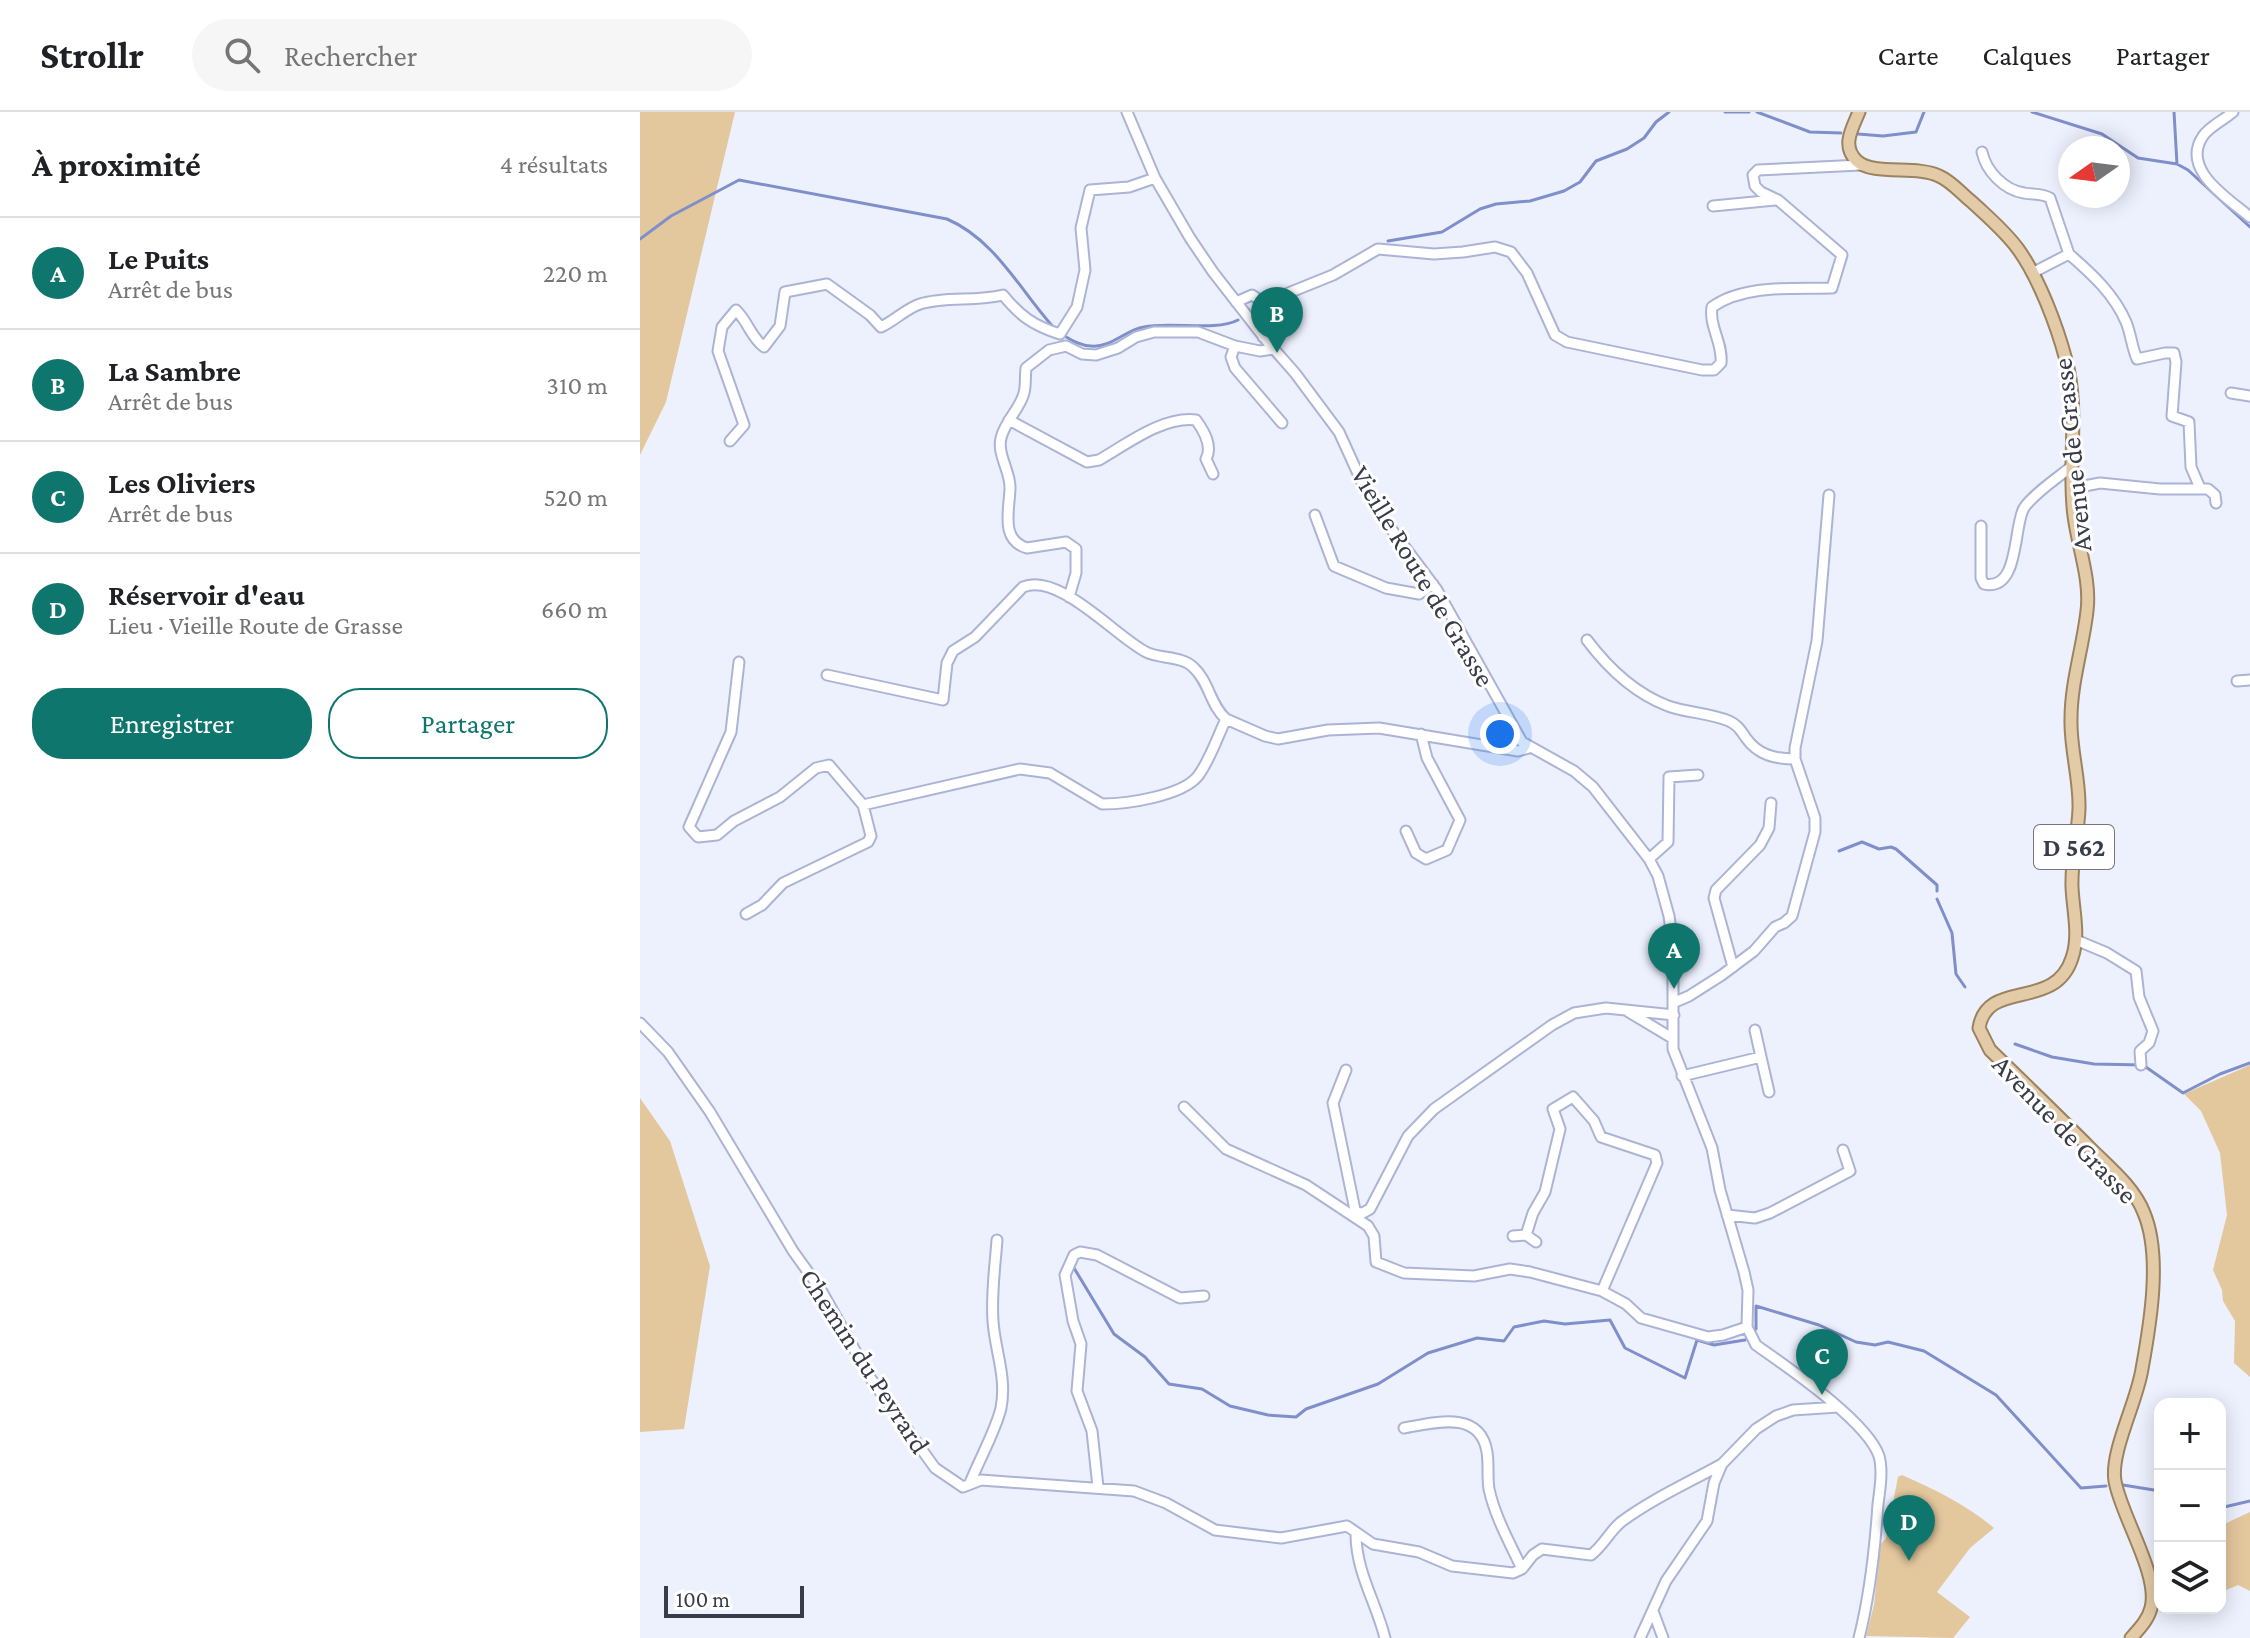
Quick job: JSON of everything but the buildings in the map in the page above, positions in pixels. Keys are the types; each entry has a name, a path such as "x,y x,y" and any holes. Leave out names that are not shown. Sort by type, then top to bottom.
{"main road":[{"path":"1859,112 1848,140 1850,153 1861,165"},
{"name":"Avenue de Grasse","path":"1861,165 1939,175 1998,225 2019,250 2032,273 2067,360 2071,383 2073,514 2088,609 2071,719 2079,791 2072,866 2076,940 2073,956 2063,976 2040,991 1992,1004 1985,1009 1979,1028 1990,1050 2115,1173 2135,1197 2147,1222 2151,1241 2152,1295 2142,1370 2114,1468 2119,1495 2152,1588 2149,1613 2131,1638"}],"street":[{"name":"Vieille Route de Grasse","path":"1127,112 1155,178 1190,238 1236,302 1339,432 1365,489 1433,584 1522,742 1574,771 1593,787 1649,859 1658,876 1669,916 1675,1002 1672,1038 1682,1076 1708,1136 1748,1290 1747,1327"},
{"path":"2233,112 2203,136 2199,163 2203,175 2250,217"},
{"path":"1982,152 1991,174 2022,193 2036,193 2050,198 2069,254 2094,275 2114,301 2127,324 2137,359 2174,353 2172,416 2189,422 2191,467 2200,488"},
{"path":"1261,300 1281,296 1333,275 1378,249 1434,254 1495,247 1511,252 1527,273 1555,335 1567,342 1714,370 1721,363 1722,352 1710,317 1712,307 1722,300 1771,289 1832,288 1842,255 1778,200 1761,192 1755,186 1753,175 1758,170 1861,165"},
{"path":"730,441 744,425 718,351 722,327 736,310 747,321 753,338 764,347 780,326 785,292 827,284 870,315 881,327 918,305 951,300 984,300 1003,295 1016,312 1035,326 1060,334 1077,307 1085,270 1081,228 1090,190 1129,187 1155,178"},
{"path":"1713,206 1778,200"},
{"path":"2032,273 2069,254"},
{"path":"1236,302 1252,295 1261,300 1266,312 1263,337"},
{"path":"1266,312 1281,296"},
{"path":"1069,597 1076,573 1076,549 1066,542 1027,548 1014,543 1009,532 1007,511 1010,486 999,443 1024,394 1026,368 1049,350 1066,346 1082,354 1096,355 1154,332 1198,332 1235,346 1260,351 1274,349"},
{"path":"1235,346 1231,357 1235,368 1282,423"},
{"path":"2231,393 2250,396"},
{"path":"1009,420 1087,462 1099,460 1168,423 1196,420 1208,444 1210,453 1206,459 1213,474"},
{"path":"1981,526 1981,578 1984,584 1992,586 2010,567 2024,508 2072,466"},
{"path":"2074,488 2100,483 2160,489 2200,488 2208,489 2215,495 2216,503"},
{"path":"1675,1002 1733,967 1795,911 1814,843 1816,824 1795,759 1795,748 1823,603 1829,495"},
{"path":"1315,515 1334,566 1402,592 1419,594 1433,584"},
{"path":"827,675 943,700 947,663 953,651 975,637 1023,587 1032,583 1069,597 1144,651 1191,664 1198,671 1216,710 1226,719 1265,736 1278,739 1359,728 1402,730 1518,751 1529,748"},
{"path":"1587,640 1609,668 1646,695 1668,706 1724,719 1739,728 1755,749 1781,759 1795,759"},
{"path":"739,662 731,732 689,827 690,832 698,837 717,835 734,821 780,797 816,768 829,765 863,805 871,836 868,842 783,883 762,905 746,914"},
{"path":"2237,681 2250,680"},
{"path":"863,805 1020,769 1050,773 1102,804 1166,794 1187,786 1197,778 1226,719"},
{"path":"1406,831 1416,853 1426,859 1447,850 1460,820 1427,758 1421,734"},
{"path":"1649,859 1668,842 1669,777 1698,775"},
{"path":"1733,967 1714,898 1716,890 1760,845 1769,828 1771,803"},
{"path":"2076,940 2107,953 2136,971 2139,997 2153,1031 2149,1043 2140,1051 2140,1063"},
{"path":"1346,1070 1333,1103 1355,1210 1361,1214 1370,1209 1408,1136 1434,1109 1552,1025 1574,1013 1606,1008 1674,1015"},
{"path":"1624,1009 1672,1038"},
{"name":"Chemin du Peyrard","path":"640,1023 668,1052 702,1099 793,1251 821,1290 871,1379 900,1421 935,1468 963,1487 981,1480 1134,1491 1166,1503 1215,1530 1281,1538 1347,1526 1373,1544 1419,1552 1452,1566 1513,1573 1522,1569 1542,1549 1591,1555 1618,1524 1722,1464"},
{"path":"1755,1030 1769,1092"},
{"path":"1682,1076 1761,1057"},
{"path":"1526,1235 1533,1213 1545,1192 1560,1129 1553,1109 1573,1097 1594,1121 1601,1137 1655,1155 1657,1163 1602,1291"},
{"path":"1184,1107 1226,1149 1306,1185 1368,1226 1374,1236 1376,1262 1404,1273 1462,1276 1510,1269 1602,1291 1626,1304 1641,1318 1708,1337 1747,1327 1756,1345 1838,1407 1872,1443 1879,1455 1881,1473 1870,1578 1859,1638"},
{"path":"1727,1215 1755,1218 1770,1213 1850,1171 1843,1150"},
{"path":"1513,1236 1526,1235 1536,1242"},
{"path":"970,1483 996,1421 1002,1398 1002,1365 993,1324 997,1240"},
{"path":"1098,1487 1092,1431 1077,1391 1081,1344 1073,1321 1065,1275 1074,1255 1080,1252 1097,1255 1180,1298 1204,1296"},
{"path":"1640,1638 1666,1581 1707,1521 1714,1483 1722,1464 1756,1429 1776,1416 1793,1410 1838,1407"},
{"path":"1404,1428 1453,1421 1465,1423 1482,1437 1487,1451 1488,1485 1494,1511 1522,1569"},
{"path":"1356,1534 1363,1580 1379,1615 1385,1638"},
{"path":"1653,1611 1663,1638"}],"shaded area":[{"path":"640,112 735,112 666,402 640,455"},
{"path":"2250,1065 2250,1377 2234,1363 2235,1321 2223,1301 2222,1290 2213,1270 2227,1215 2220,1153 2201,1111 2184,1094"},
{"path":"640,1098 670,1141 710,1266 684,1429 640,1432"},
{"path":"1902,1475 1950,1498 1994,1528 1970,1548 1937,1592 1970,1617 1953,1638 1866,1636 1874,1605 1880,1545 1886,1538 1898,1477"},
{"path":"2250,1512 2250,1591 2238,1585 2226,1590 2226,1523"}],"waterway":[{"path":"1388,241 1442,232 1480,209 1496,204 1530,201 1564,191 1580,182 1596,161 1627,149 1644,138 1656,122 1669,112"},
{"path":"1725,112 1749,112"},
{"path":"1757,112 1810,132 1841,133"},
{"path":"1858,134 1883,136 1916,132 1924,112"},
{"path":"2032,112 2102,134 2138,158 2177,164 2188,170 2250,227"},
{"path":"2174,112 2177,164"},
{"path":"640,239 671,216 739,180 947,219 964,228 994,253 1055,329"},
{"path":"1061,334 1083,345 1098,346 1144,327 1205,326 1238,320"},
{"path":"1839,851 1862,842 1879,849 1896,849 1937,885 1937,891"},
{"path":"1937,899 1952,933 1956,974 1965,987"},
{"path":"2015,1044 2052,1057 2094,1064 2143,1065 2183,1093 2250,1063"},
{"path":"1074,1268 1114,1334 1145,1357 1169,1384 1202,1389 1230,1406 1268,1415 1296,1417 1306,1409 1378,1384 1428,1353 1477,1338 1504,1341 1514,1327 1544,1321 1565,1324 1610,1320 1625,1348 1685,1378 1697,1340 1714,1345 1745,1340"},
{"path":"1756,1329 1756,1306 1819,1325 1856,1342 1875,1345 1888,1342 1924,1351 1996,1395 2081,1488 2106,1486"},
{"path":"2123,1485 2154,1490"},
{"path":"2226,1507 2250,1501"}],"place":[{"name":"La Sambre","path":"1277,353"},
{"name":"Le Puits","path":"1674,989"},
{"name":"Les Oliviers","path":"1822,1395"},
{"name":"Réservoir d'eau","path":"1909,1561"}]}
